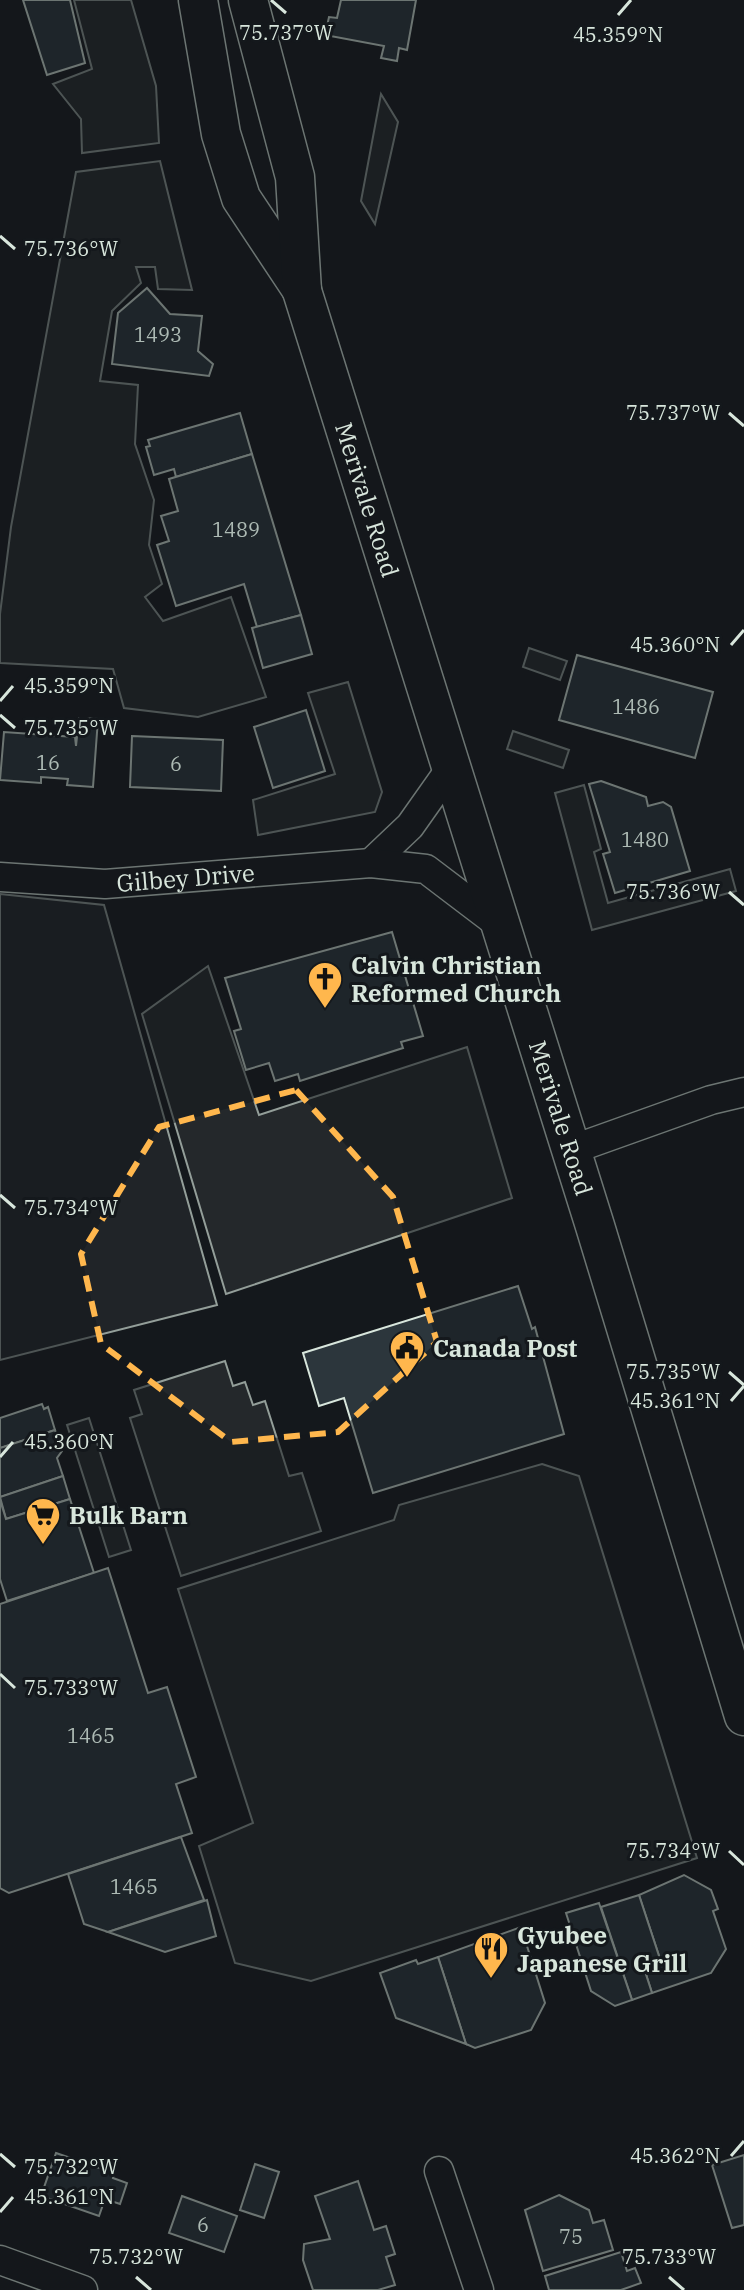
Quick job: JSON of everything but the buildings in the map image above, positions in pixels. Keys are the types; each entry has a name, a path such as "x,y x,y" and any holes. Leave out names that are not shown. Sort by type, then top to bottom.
{"main road":[{"path":"171,0 221,134"},
{"name":"Merivale Road","path":"198,0 221,134 241,198 302,291"},
{"name":"Merivale Road","path":"248,0 295,177 302,291 571,1150 744,1716"}],"street":[{"path":"371,863 404,833 451,768"},
{"name":"Gilbey Drive","path":"0,877 105,884 371,863 426,869 501,926"},
{"path":"571,1150 711,1100 744,1092"},
{"path":"439,2171 479,2290"},
{"path":"0,2260 83,2290"}],"highlighted area":[{"path":"296,1090 393,1197 437,1342 338,1432 231,1442 101,1344 81,1254 159,1127"}],"shaded area":[{"path":"74,0 131,0 156,86 159,143 82,153 81,119 53,84 92,69"},
{"path":"381,94 398,122 375,224 361,201"},
{"path":"160,161 192,290 158,289 155,267 136,267 141,283 112,311 100,381 138,385 135,444 154,500 149,545 162,584 145,597 163,621 231,597 266,697 198,717 124,708 113,669 0,663 0,614 11,527 76,172"},
{"path":"529,648 567,661 560,680 523,667"},
{"path":"348,682 382,792 375,812 258,835 253,800 335,774 308,693"},
{"path":"513,731 569,750 563,768 507,749"},
{"path":"584,785 601,849 594,852 608,903 730,869 736,891 592,930 555,793"},
{"path":"0,894 104,905 217,1305 0,1360"},
{"path":"208,966 259,1115 467,1047 512,1198 226,1294 142,1014"},
{"path":"225,1361 233,1386 245,1382 253,1405 265,1401 289,1476 302,1473 321,1531 181,1576 130,1418 142,1414 134,1390"},
{"path":"89,1418 131,1550 109,1557 67,1425"},
{"path":"542,1464 579,1476 697,1858 311,1981 235,1963 199,1846 253,1823 178,1589 394,1520 399,1505"}],"place":[{"name":"Calvin Christian Reformed Church","path":"325,1010"},
{"name":"Canada Post","path":"407,1379"},
{"name":"Bulk Barn","path":"43,1546"},
{"name":"Gyubee Japanese Grill","path":"491,1980"}]}
